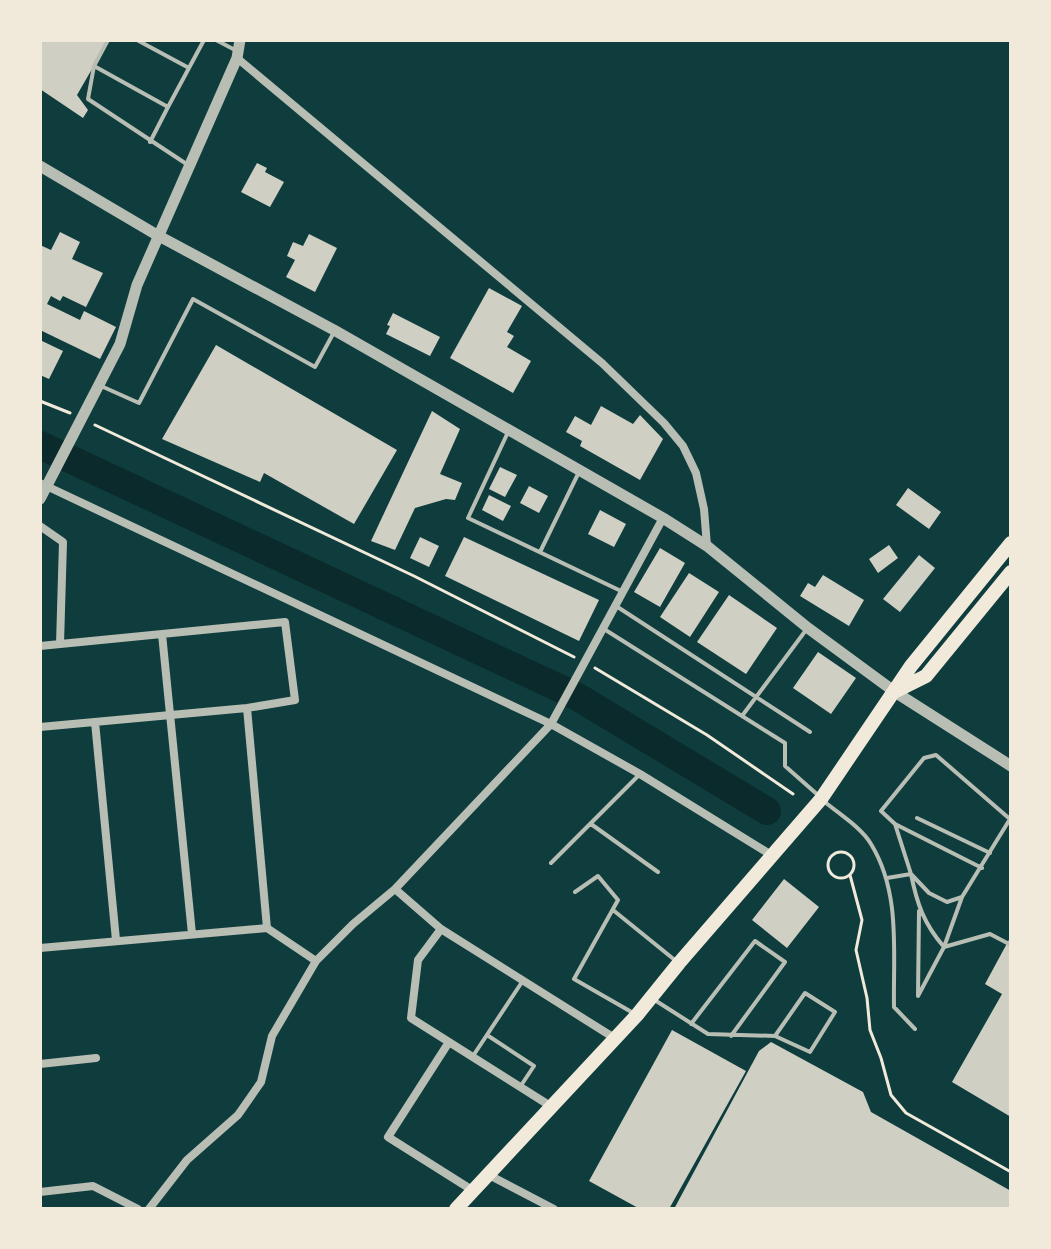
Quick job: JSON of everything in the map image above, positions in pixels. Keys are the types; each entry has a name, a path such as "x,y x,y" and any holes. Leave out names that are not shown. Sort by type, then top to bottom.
{"main road":[{"path":"456,1209 616,1039 821,799 911,666 1011,543"},
{"path":"895,692 926,676 1011,572"}],"street":[{"path":"40,499 46,481 101,386 120,344 137,285 157,235 238,50 592,355 664,423 683,446 696,473 704,509 707,546"},
{"path":"40,166 157,235 334,330 663,518 707,546 808,628 895,692 1011,766"},
{"path":"46,481 551,724 776,852"},
{"path":"149,1209 187,1160 238,1115 261,1082 272,1036 316,961 353,924 395,889 560,712 663,518"},
{"path":"40,526 63,542 60,644"},
{"path":"40,646 285,622 295,700 247,708 40,727"},
{"path":"162,634 192,934"},
{"path":"247,708 267,928"},
{"path":"95,722 116,940"},
{"path":"395,889 441,929 616,1039"},
{"path":"40,948 267,928 316,961"},
{"path":"441,929 418,960 411,1018 552,1107"},
{"path":"449,1042 388,1137 472,1190"},
{"path":"40,1064 96,1058"},
{"path":"486,1174 554,1209"},
{"path":"40,1192 93,1186 138,1209"}],"lane":[{"path":"108,40 94,66 88,99 188,165"},
{"path":"137,40 189,68"},
{"path":"150,142 204,40"},
{"path":"216,40 238,50"},
{"path":"94,66 168,107"},
{"path":"101,386 139,403 193,299 315,367 334,330"},
{"path":"509,430 468,518 623,592"},
{"path":"540,552 579,470"},
{"path":"616,606 810,732"},
{"path":"742,716 808,628"},
{"path":"604,629 785,743 785,766 870,841 887,878 894,922 894,1007 915,1029"},
{"path":"895,824 919,911 918,996 944,947 962,897 982,868 1011,820 936,755 924,758 881,811 895,824 982,868"},
{"path":"551,863 640,774"},
{"path":"917,818 990,853"},
{"path":"591,824 658,872"},
{"path":"887,878 911,874"},
{"path":"911,874 929,893 947,902 962,897"},
{"path":"575,892 598,876 618,900 574,979 637,1015"},
{"path":"613,910 679,963"},
{"path":"919,911 944,947"},
{"path":"944,947 990,934 1011,945"},
{"path":"691,1024 755,941 785,962 731,1036"},
{"path":"472,1057 522,982"},
{"path":"651,998 708,1034 775,1036 810,1052 835,1012 805,993 775,1036"},
{"path":"487,1035 534,1066 520,1087"}],"path":[{"path":"40,401 80,424 414,576 586,663 707,735 793,794"},
{"path":"850,875 840,879 831,875 827,865 831,856 841,852 850,856 854,866 850,875 862,920 856,950 867,998 870,1030 891,1095 906,1113 1011,1172"}],"building":[{"path":"40,40 102,40 107,43 77,95 88,110 83,118 40,89"},
{"path":"257,163 267,168 265,172 284,182 270,207 241,192"},
{"path":"60,232 80,242 72,259 103,273 86,307 63,296 60,301 51,296 47,304 80,320 84,311 116,327 100,359 40,330 40,245 51,250"},
{"path":"309,234 337,248 315,292 286,277 295,260 287,256 293,242 303,246"},
{"path":"489,288 522,306 507,332 514,336 507,347 531,361 513,393 450,358"},
{"path":"393,313 440,337 430,356 386,334"},
{"path":"40,340 63,351 49,379 40,375"},
{"path":"216,345 397,450 354,524 264,473 260,482 162,439"},
{"path":"601,406 633,424 640,415 663,439 640,480 580,446 582,441 566,432 575,416 591,425"},
{"path":"432,411 460,429 440,474 462,483 455,500 446,499 415,508 395,550 371,541"},
{"path":"500,467 517,475 505,497 489,489"},
{"path":"529,486 548,496 539,513 520,503"},
{"path":"908,488 941,512 929,529 896,505"},
{"path":"489,495 511,506 503,521 482,510"},
{"path":"600,510 626,524 614,547 588,534"},
{"path":"420,537 439,546 429,567 410,558"},
{"path":"464,537 599,600 579,641 445,576"},
{"path":"889,545 898,558 878,573 869,559"},
{"path":"660,548 685,563 660,607 634,592"},
{"path":"919,555 935,568 900,612 883,599"},
{"path":"689,573 719,592 690,637 660,617"},
{"path":"823,575 864,600 849,626 800,596 808,583 815,587"},
{"path":"729,595 777,628 746,674 697,642"},
{"path":"818,652 856,678 831,714 793,688"},
{"path":"784,879 819,907 787,948 752,920"},
{"path":"1011,936 1011,1117 952,1082 1002,994 985,984"},
{"path":"672,1030 746,1071 669,1209 640,1209 589,1181"},
{"path":"771,1042 863,1092 871,1112 1011,1191 1011,1209 674,1209 759,1051"}],"waterway":[{"path":"40,445 576,696 767,811"}]}
